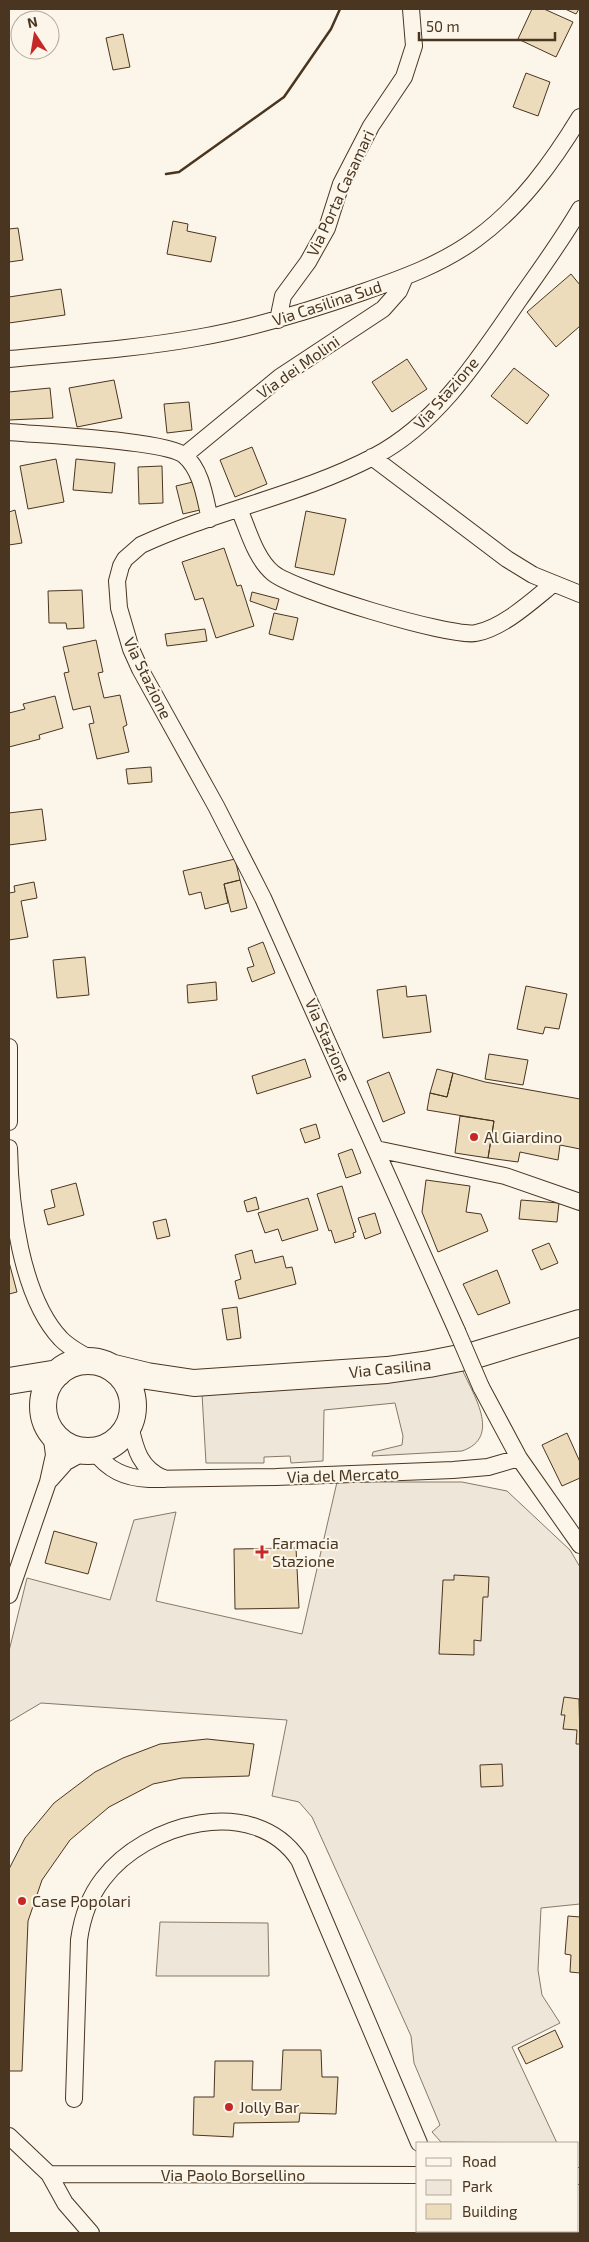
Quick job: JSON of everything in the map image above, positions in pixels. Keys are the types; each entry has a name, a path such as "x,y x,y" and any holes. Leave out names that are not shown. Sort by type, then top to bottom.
{"main road":[{"name":"Via Casilina","path":"105,1365 170,1380 194,1383 357,1372 422,1366 475,1355 580,1323"},
{"path":"9,1381 60,1371 85,1361 105,1365 123,1377 130,1388 133,1400 131,1419 121,1437 109,1446 90,1451 72,1448 61,1442 29,1404 9,1392"},
{"path":"49,1427 43,1410 44,1396 49,1384 60,1371"},
{"name":"Via Casilina","path":"131,1419 144,1401 153,1396 194,1383"}],"street":[{"name":"Via Porta Casamari","path":"278,320 283,296 308,262 327,228 341,184 371,126 404,77 414,46 411,9"},
{"name":"Via Casilina Sud","path":"9,359 163,343 212,335 278,320 405,277 463,248 501,218 537,180 578,130"},
{"name":"Via Stazione","path":"580,209 487,346 433,412 408,435 372,457 324,478 148,542 128,555 121,566 117,581 117,600 120,617 140,669 216,806 263,898 481,1387 520,1458 580,1545"},
{"name":"Via dei Molini","path":"185,455 280,377 383,309 399,292 405,277"},
{"path":"9,432 150,444 165,447 185,455 193,464 198,476 210,519"},
{"path":"372,457 507,559 552,584 580,594"},
{"path":"239,509 262,560 279,577 300,587 356,605 460,634 476,634 490,629 522,609 552,584"},
{"path":"9,1047 9,1122"},
{"path":"9,1148 15,1220 24,1263 39,1303 60,1338 64,1355 60,1371"},
{"path":"376,1150 498,1174 580,1202"},
{"path":"60,1338 78,1352 105,1365"},
{"path":"131,1419 136,1451 142,1463 151,1472 166,1479"},
{"path":"9,1595 48,1482 54,1455 49,1427"},
{"path":"48,1482 66,1462 90,1451"},
{"name":"Via del Mercato","path":"90,1451 119,1473 139,1479 302,1477 453,1470 488,1467 520,1458"},
{"path":"74,2099 80,1940 84,1916 96,1889 107,1874 122,1859 156,1837 194,1825 229,1822 250,1826 272,1835 289,1847 299,1860 420,2142"},
{"path":"9,2136 49,2174 65,2203 91,2233"},
{"name":"Via Paolo Borsellino","path":"49,2174 416,2175"}],"green space":[{"path":"461,1367 477,1401 483,1425 481,1436 474,1444 462,1451 372,1456 373,1452 402,1445 403,1436 395,1403 324,1410 323,1461 291,1463 290,1456 264,1457 264,1463 206,1463 202,1394"},
{"path":"337,1482 462,1482 507,1491 570,1550 580,1567 580,1904 541,1908 538,1970 542,1995 560,2023 512,2047 557,2142 441,2142 432,2132 440,2125 414,2063 411,2036 312,1817 299,1802 272,1796 287,1720 41,1703 9,1722 9,1651 27,1578 110,1600 134,1520 176,1512 156,1601 302,1634"},
{"path":"160,1922 268,1923 269,1976 156,1976"}],"building":[{"path":"532,9 544,9 573,22 556,57 518,39"},
{"path":"565,9 579,9 576,14"},
{"path":"123,34 130,67 113,70 106,38"},
{"path":"526,73 550,82 538,116 513,107"},
{"path":"173,221 188,224 187,231 216,237 211,262 167,254"},
{"path":"18,228 23,260 9,262 9,229"},
{"path":"571,274 580,285 580,326 556,347 527,312"},
{"path":"61,289 65,315 9,323 9,297"},
{"path":"407,359 427,389 392,412 372,382"},
{"path":"514,368 549,395 527,424 491,396"},
{"path":"114,380 122,418 77,427 69,388"},
{"path":"50,388 53,418 9,420 9,392"},
{"path":"189,402 192,430 167,433 164,404"},
{"path":"252,447 267,484 235,497 220,460"},
{"path":"56,459 64,502 28,509 20,466"},
{"path":"76,459 115,463 112,493 73,490"},
{"path":"162,466 163,503 139,504 138,467"},
{"path":"197,481 204,509 183,514 176,486"},
{"path":"15,510 22,543 9,545 9,512"},
{"path":"306,511 346,519 334,575 295,567"},
{"path":"224,548 237,586 241,585 254,626 216,638 203,598 195,600 182,562"},
{"path":"82,590 84,628 67,629 66,623 49,623 48,591"},
{"path":"252,592 279,599 276,610 250,601"},
{"path":"274,613 298,618 293,640 269,634"},
{"path":"205,629 207,641 167,646 165,634"},
{"path":"96,640 103,672 98,673 104,698 120,695 127,725 123,727 129,752 97,759 89,724 94,723 90,706 73,710 64,673 69,672 63,647"},
{"path":"55,696 63,728 39,735 40,739 9,747 9,713 25,709 23,704"},
{"path":"151,767 152,782 128,784 126,769"},
{"path":"42,809 46,840 9,845 9,813"},
{"path":"235,859 240,880 224,884 228,903 205,909 201,892 189,895 183,871"},
{"path":"240,880 247,908 231,912 224,884"},
{"path":"34,882 37,898 21,901 28,937 9,940 9,893 15,892 14,886"},
{"path":"263,942 275,973 252,982 247,968 254,966 248,948"},
{"path":"85,957 89,995 57,998 53,960"},
{"path":"216,982 217,1000 188,1003 187,985"},
{"path":"406,986 407,997 426,995 431,1032 383,1038 377,990"},
{"path":"526,986 567,994 559,1029 545,1027 543,1034 517,1029"},
{"path":"489,1054 528,1060 523,1085 485,1079"},
{"path":"305,1059 311,1077 257,1094 252,1076"},
{"path":"437,1069 453,1073 447,1097 430,1093"},
{"path":"389,1072 405,1113 383,1122 367,1081"},
{"path":"453,1073 485,1082 580,1099 580,1149 560,1145 558,1160 520,1152 518,1162 488,1158 494,1121 427,1110 430,1093 447,1097"},
{"name":"Al Giardino","path":"460,1116 494,1121 488,1158 455,1153"},
{"path":"316,1124 320,1138 305,1143 300,1129"},
{"path":"352,1149 361,1173 346,1178 338,1154"},
{"path":"426,1180 470,1186 466,1212 481,1214 488,1231 438,1252 422,1212"},
{"path":"76,1183 84,1215 48,1225 44,1210 55,1207 51,1190"},
{"path":"342,1186 356,1232 353,1233 354,1237 335,1243 317,1194"},
{"path":"256,1197 259,1209 247,1212 244,1201"},
{"path":"308,1198 318,1230 282,1241 278,1229 265,1233 258,1213"},
{"path":"521,1200 559,1203 557,1222 519,1219"},
{"path":"375,1213 381,1233 365,1239 358,1218"},
{"path":"166,1219 170,1236 157,1239 153,1222"},
{"path":"549,1243 558,1263 541,1270 532,1250"},
{"path":"252,1250 255,1263 283,1256 286,1268 292,1267 296,1284 239,1299 235,1281 241,1279 235,1255"},
{"path":"9,1262 17,1292 9,1294"},
{"path":"497,1270 510,1303 478,1315 463,1284"},
{"path":"237,1307 241,1338 227,1340 222,1309"},
{"path":"567,1433 580,1462 580,1478 562,1486 542,1445"},
{"path":"54,1531 97,1543 88,1574 45,1563"},
{"path":"296,1548 299,1608 235,1609 234,1549"},
{"path":"454,1575 489,1577 488,1597 483,1597 481,1641 474,1640 474,1655 439,1654 443,1580 454,1580"},
{"path":"564,1697 579,1699 580,1744 576,1744 577,1730 563,1729 565,1715 561,1715"},
{"name":"Case Popolari","path":"207,1739 254,1744 249,1776 182,1778 153,1784 109,1807 70,1840 42,1880 28,1921 22,2071 9,2071 9,1869 25,1838 54,1803 95,1772 123,1758 160,1744"},
{"path":"502,1764 503,1786 481,1787 480,1765"},
{"path":"568,1916 580,1917 580,1973 570,1972 571,1955 565,1954"},
{"path":"555,2030 563,2047 526,2064 518,2048"},
{"path":"283,2050 321,2050 322,2077 338,2077 336,2114 300,2113 299,2122 234,2123 233,2137 193,2135 194,2097 214,2097 215,2061 253,2061 252,2090 281,2090"}],"wall":[{"path":"166,174 179,172 284,97 331,29 340,9"}],"place":[{"name":"Al Giardino","path":"474,1137"},
{"name":"Farmacia Stazione","path":"262,1552"},
{"name":"Case Popolari","path":"22,1901"},
{"name":"Jolly Bar","path":"229,2107"}]}
